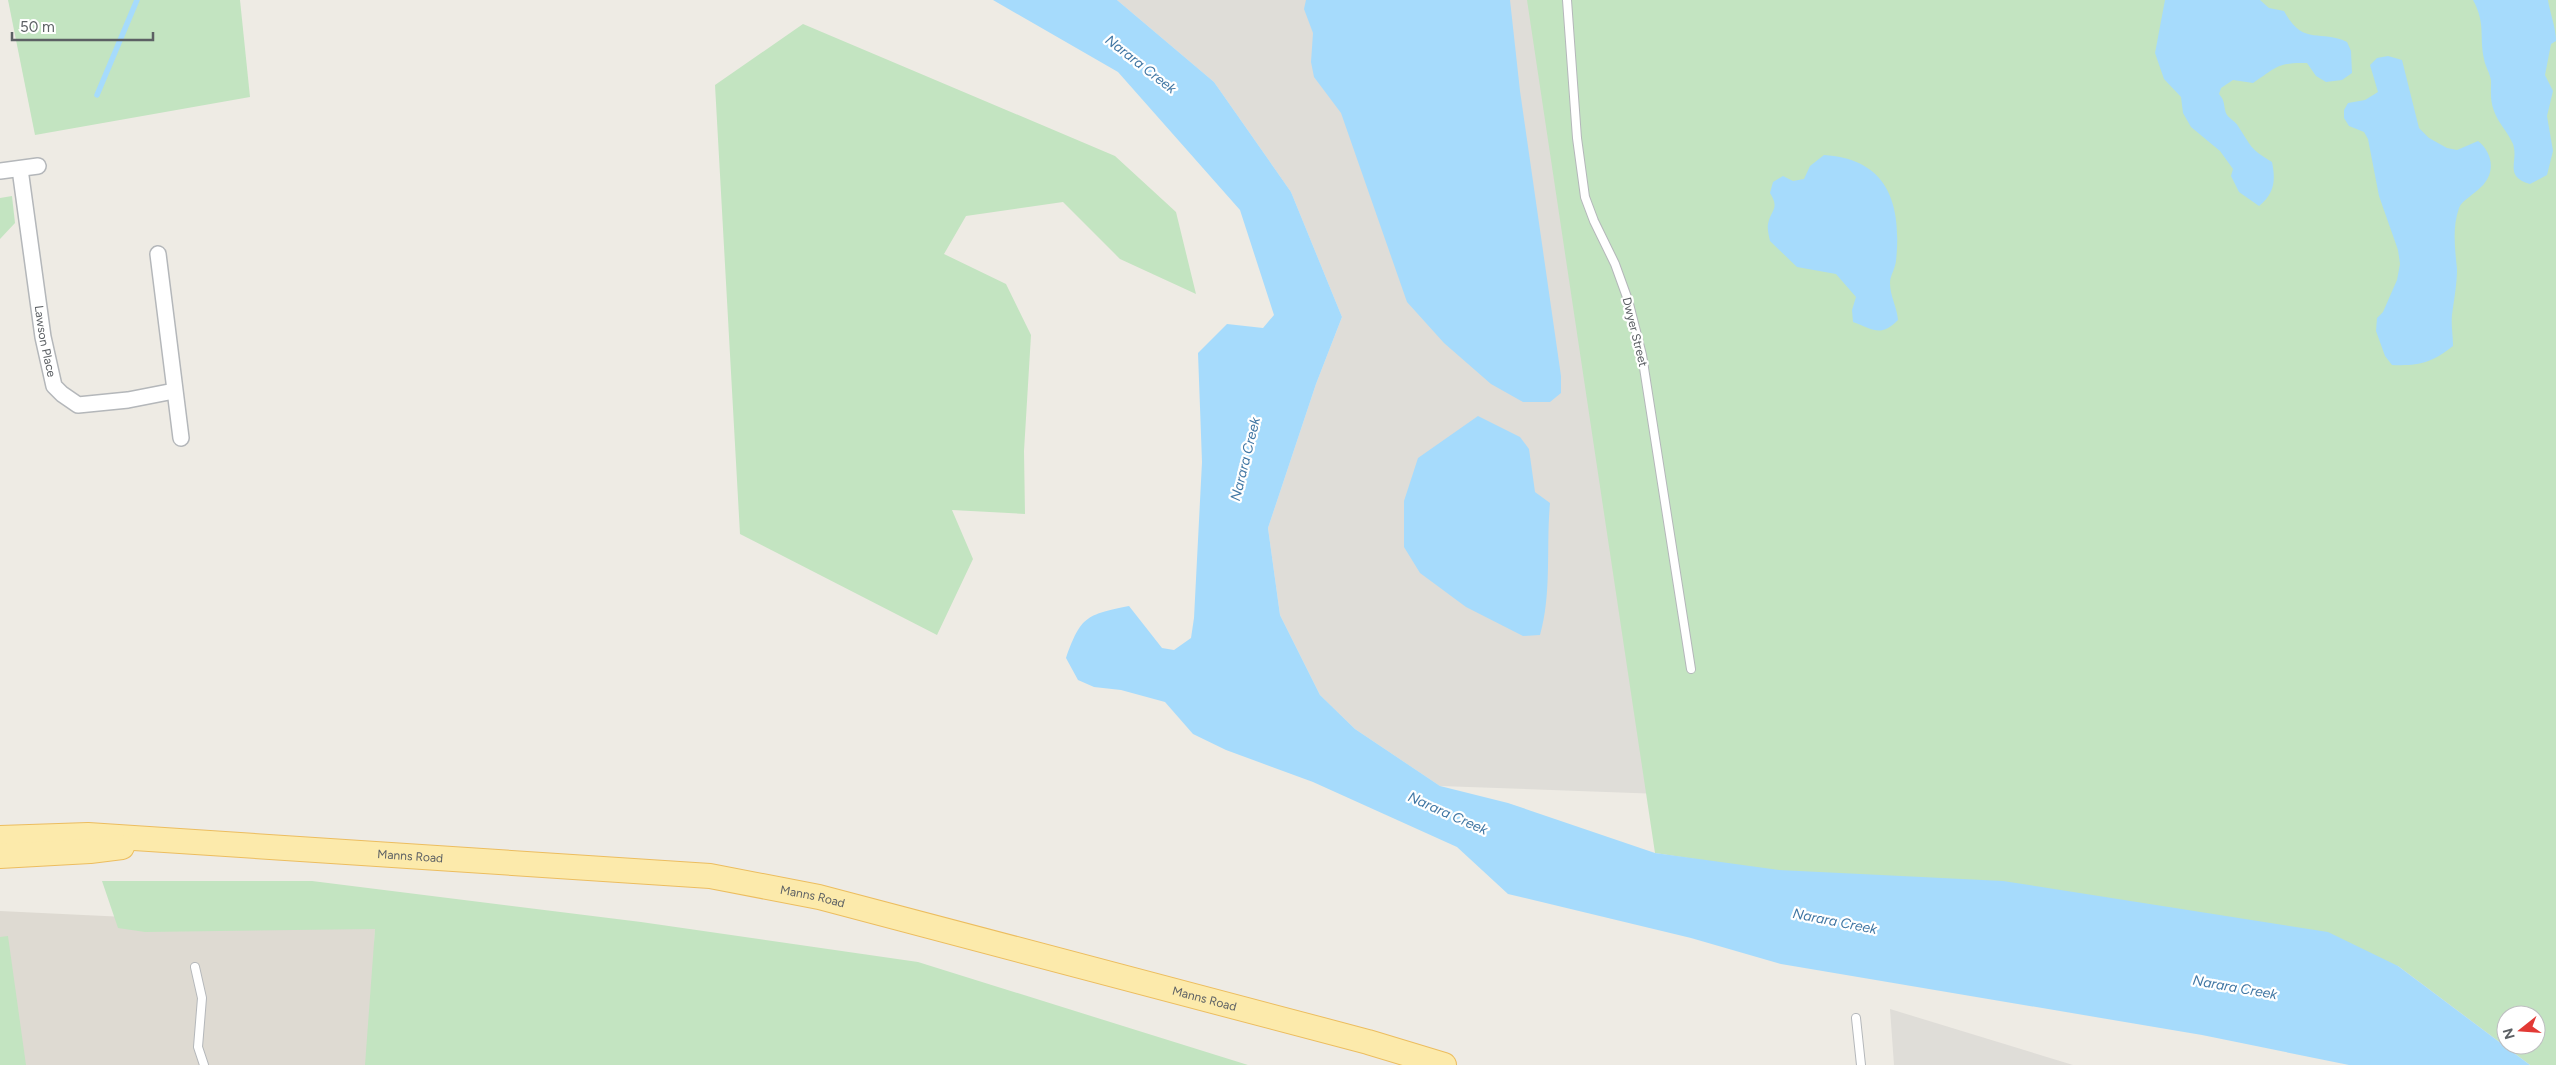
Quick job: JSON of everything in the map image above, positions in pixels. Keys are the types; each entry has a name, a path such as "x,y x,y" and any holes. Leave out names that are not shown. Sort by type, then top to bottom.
{"main road":[{"name":"Manns Road","path":"0,838 88,835 710,876 820,897 1358,1040 1444,1065"},
{"name":"Manns Road","path":"0,856 90,851 163,841"}],"street":[{"path":"0,171 38,166"},
{"name":"Lawson Place","path":"20,169 44,337 54,386 78,405 128,400 174,392"},
{"path":"158,254 181,438"}],"lane":[{"name":"Dwyer Street","path":"1567,0 1577,138 1585,197 1594,221 1615,264 1628,300 1642,355 1691,669"},
{"path":"195,967 202,998 198,1047 204,1065"},
{"path":"1856,1018 1861,1065"}],"shaded area":[{"path":"1117,0 1562,0 1661,794 1440,786 1355,729 1320,695 1280,615 1268,528 1316,384 1342,317 1291,192 1214,82"},
{"path":"0,911 375,929 369,1065 0,1065"},
{"path":"1890,1009 2073,1065 1894,1065"}],"green space":[{"path":"8,0 240,0 250,97 35,135"},
{"path":"1527,0 2556,0 2556,1065 2530,1065 2517,1055 2546,1055 2546,1005 2496,1005 2496,1040 2398,966 1655,853"},
{"path":"803,24 1115,156 1176,212 1196,294 1120,259 1063,202 966,216 944,254 1006,284 1031,335 1024,451 1025,514 952,510 973,559 937,635 740,534 715,85"},
{"path":"12,196 15,223 0,239 0,198"},
{"path":"102,881 312,881 641,922 918,962 1248,1065 365,1065 375,929 145,932 118,928"},
{"path":"8,936 26,1065 0,1065 0,937"}],"water":[{"name":"Narara Creek","path":"993,0 1117,0 1214,82 1291,192 1342,317 1316,384 1268,528 1280,615 1320,695 1355,729 1440,786 1508,803 1655,853 1779,870 2003,881 2328,932 2398,966 2496,1040 2496,1055 2517,1055 2530,1065 2349,1065 2202,1035 1781,964 1691,938 1508,894 1457,847 1313,782 1226,750 1193,734 1165,702 1121,690 1094,687 1078,680 1066,658 1081,625 1094,615 1129,606 1162,648 1174,650 1191,638 1194,618 1202,462 1198,353 1227,324 1263,328 1274,315 1240,210 1118,72"},
{"path":"1306,0 1510,0 1520,91 1561,376 1561,393 1550,402 1523,402 1491,384 1444,343 1407,302 1341,113 1314,77 1311,62 1313,33 1304,9"},
{"path":"2165,0 2260,0 2269,8 2284,11 2291,22 2305,33 2337,38 2347,42 2351,51 2352,73 2342,80 2326,82 2316,76 2307,63 2297,63 2277,67 2253,83 2233,80 2221,88 2219,94 2223,99 2227,115 2237,125 2255,150 2272,162 2273,187 2268,197 2259,206 2239,192 2231,176 2233,169 2220,151 2191,127 2183,113 2181,97 2164,79 2155,53"},
{"path":"2473,0 2548,0 2556,41 2551,44 2545,75 2553,91 2547,116 2553,151 2547,175 2530,184 2522,181 2514,173 2513,144 2498,120 2493,107 2490,75 2483,51 2480,16"},
{"path":"2388,56 2402,60 2419,128 2429,138 2447,148 2457,150 2478,141 2487,151 2491,163 2491,169 2486,181 2463,202 2459,208 2455,223 2457,275 2452,319 2453,346 2431,360 2410,365 2392,365 2385,356 2376,331 2377,318 2383,312 2397,280 2400,264 2398,250 2379,196 2368,139 2364,132 2349,126 2344,118 2344,110 2348,103 2365,100 2378,92 2370,65 2377,58"},
{"path":"1824,155 1846,158 1863,165 1876,175 1886,188 1893,203 1897,240 1896,261 1890,283 1898,320 1886,329 1871,329 1853,322 1852,310 1856,297 1836,274 1797,267 1770,241 1768,232 1769,219 1775,206 1770,193 1773,182 1783,176 1793,181 1804,179 1810,166"},
{"path":"1478,416 1520,437 1529,449 1535,492 1550,503 1546,603 1540,635 1523,636 1466,607 1420,573 1404,547 1404,501 1418,458"}],"waterway":[{"path":"97,95 137,0"}]}
